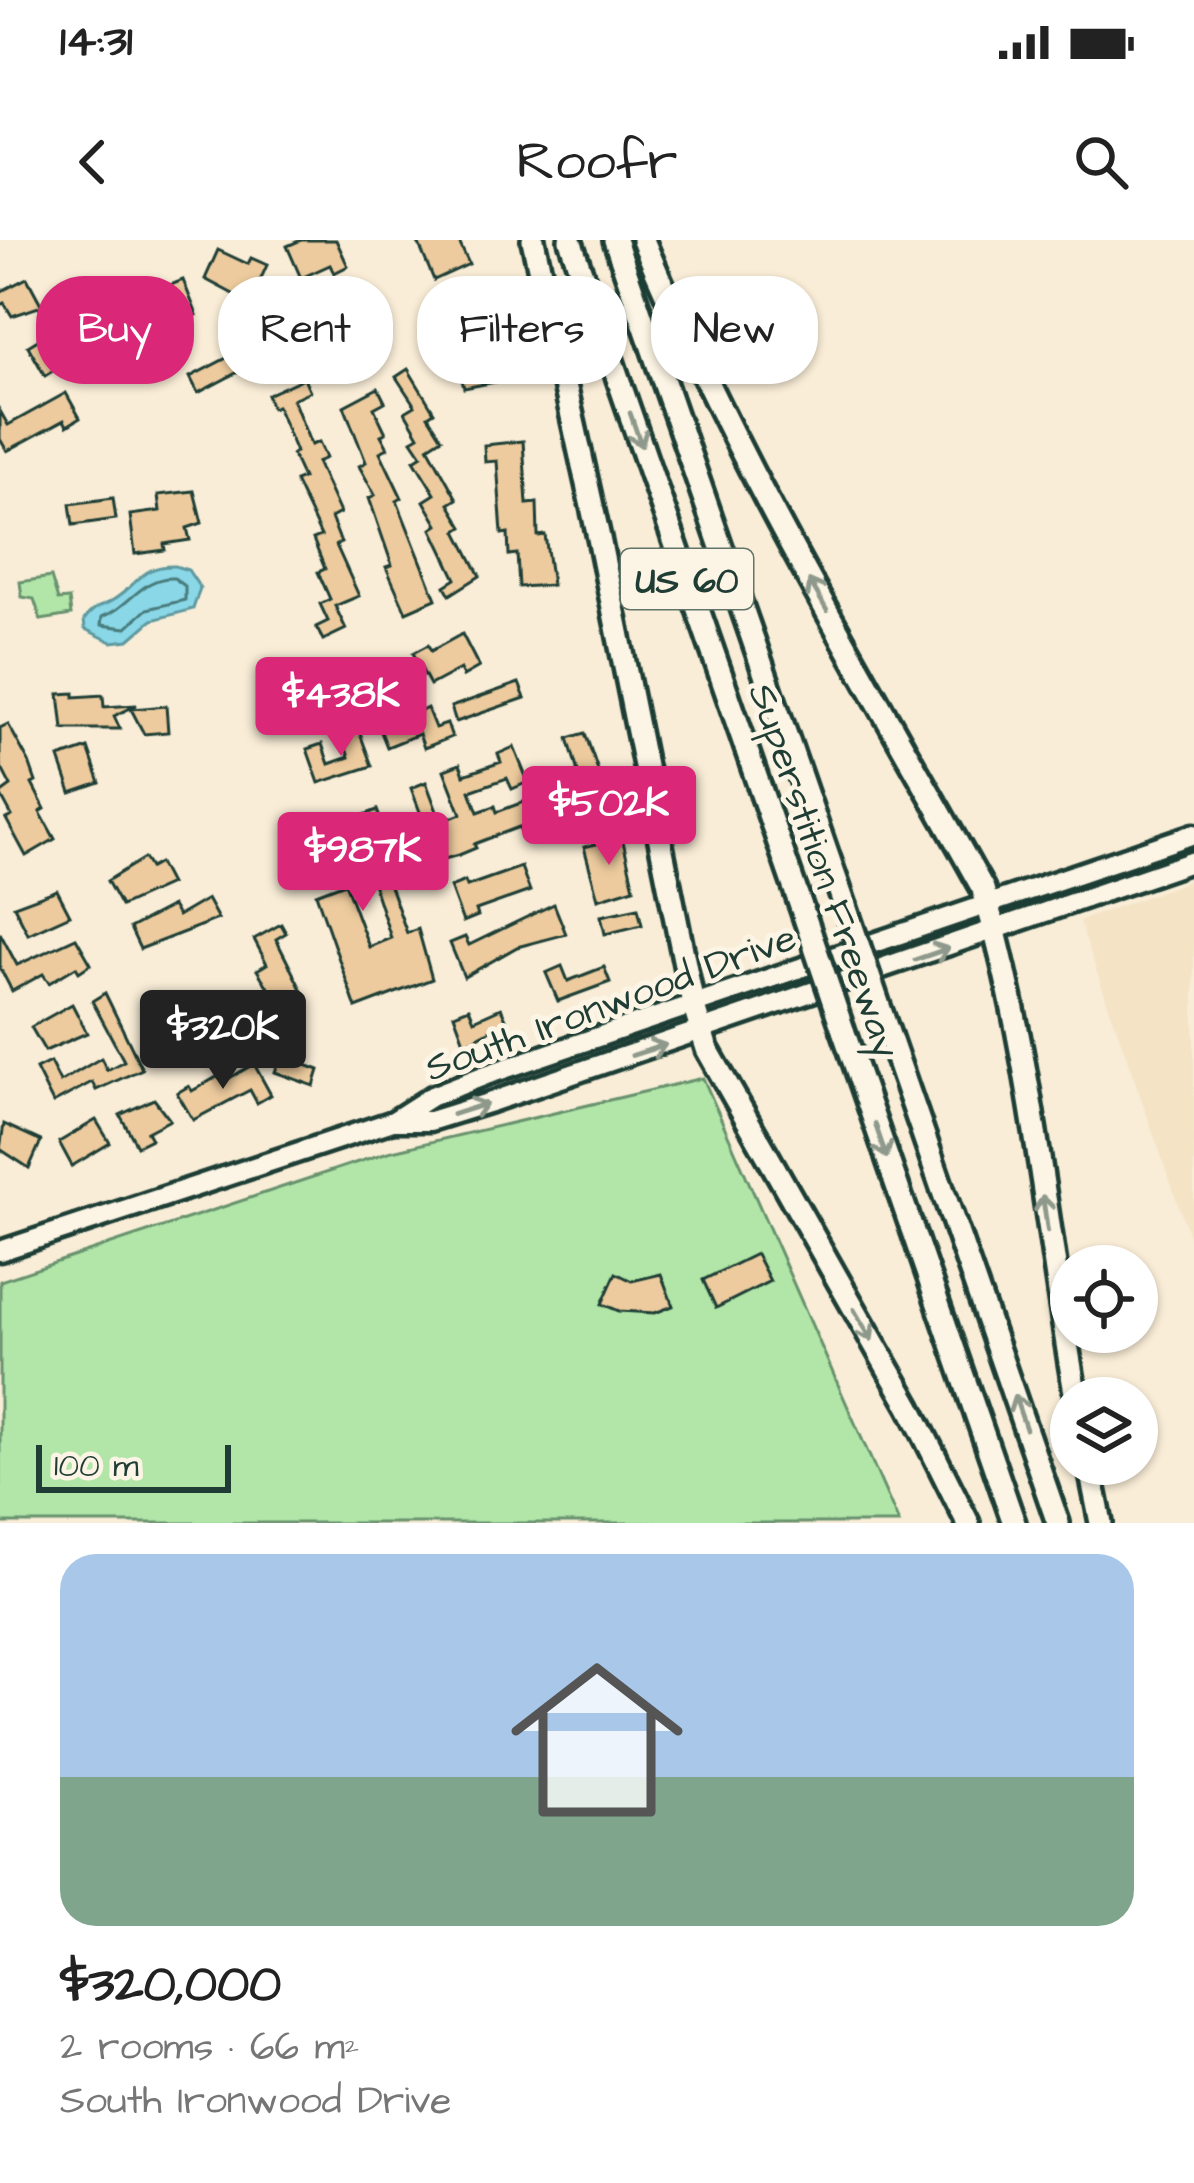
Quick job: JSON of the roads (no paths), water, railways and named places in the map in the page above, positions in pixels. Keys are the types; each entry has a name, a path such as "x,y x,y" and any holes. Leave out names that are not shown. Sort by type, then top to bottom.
{"highway":[{"path":"533,240 702,1032 910,1407 968,1523"},
{"name":"Superstition Freeway","path":"570,240 1014,1523"},
{"name":"Superstition Freeway","path":"615,240 1058,1523"},
{"path":"643,240 673,311 783,532 987,902 1072,1377"},
{"path":"1094,1485 1101,1523"}],"main road":[{"name":"South Ironwood Drive","path":"0,1251 393,1121 432,1096 486,1075 1194,834"},
{"name":"South Ironwood Drive","path":"393,1121 430,1121 1194,861"}],"water":[{"path":"155,568 188,570 200,588 193,609 152,620 129,640 112,642 85,629 84,620 92,612 142,576"}]}
